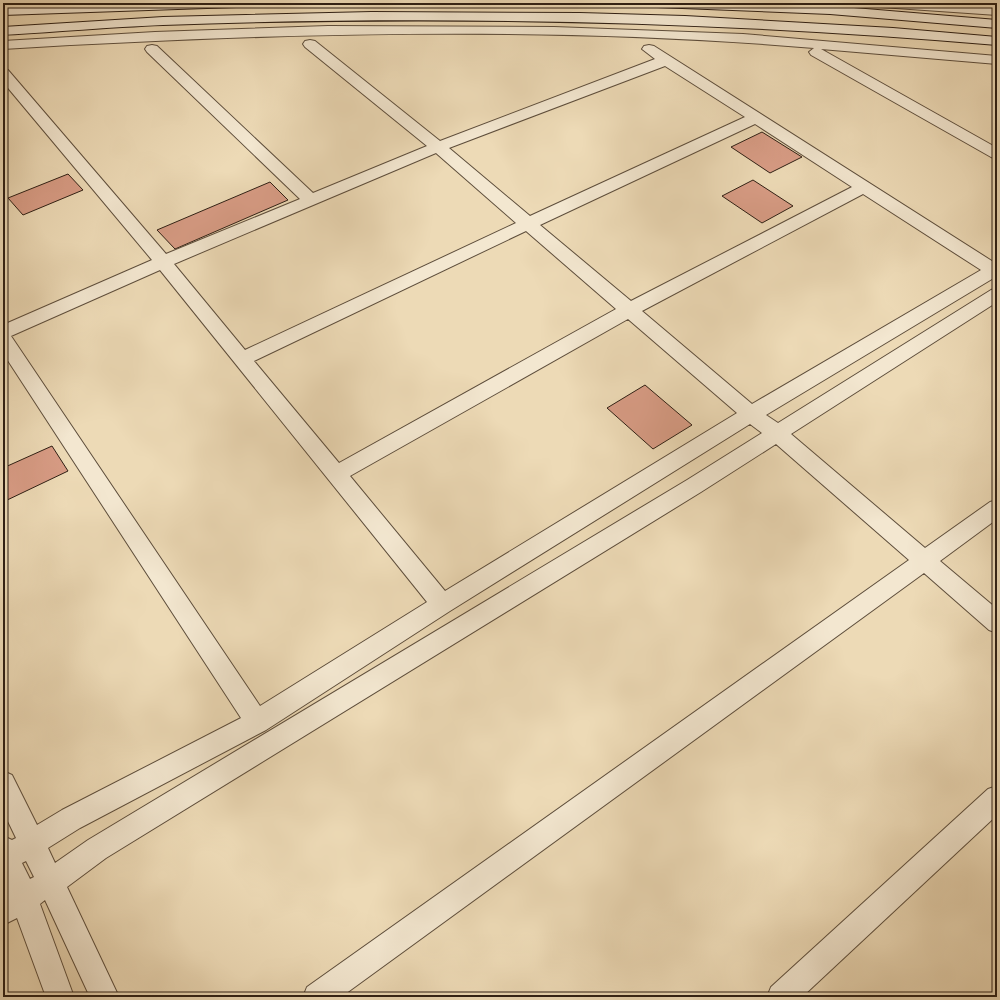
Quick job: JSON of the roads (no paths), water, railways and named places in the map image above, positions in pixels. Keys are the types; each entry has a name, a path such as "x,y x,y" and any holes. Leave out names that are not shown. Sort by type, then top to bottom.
{"main road":[{"path":"3,11 236,3"},
{"path":"657,3 830,10 997,24"},
{"path":"3,31 161,21 420,16 527,17 693,21 823,27 914,33 997,41"}],"street":[{"path":"881,3 997,11"},
{"path":"3,45 155,36 320,31 554,31 743,38 997,60"},
{"path":"310,44 438,147 751,414 777,433 997,622"},
{"path":"152,49 311,200"},
{"path":"60,997 14,904 4,856 32,842 71,819 256,722 442,604 751,414 819,375 995,269 864,187 650,49"},
{"path":"816,52 997,154"},
{"path":"3,332 163,262 438,147 667,60"},
{"path":"3,73 163,262 442,604"},
{"path":"242,359 527,224 756,118"},
{"path":"336,474 629,310 864,187"},
{"path":"14,904 104,845 694,486 997,294"},
{"path":"3,338 256,722"},
{"path":"317,997 926,561 997,508"},
{"path":"3,783 105,997"},
{"path":"781,997 997,798"}]}
